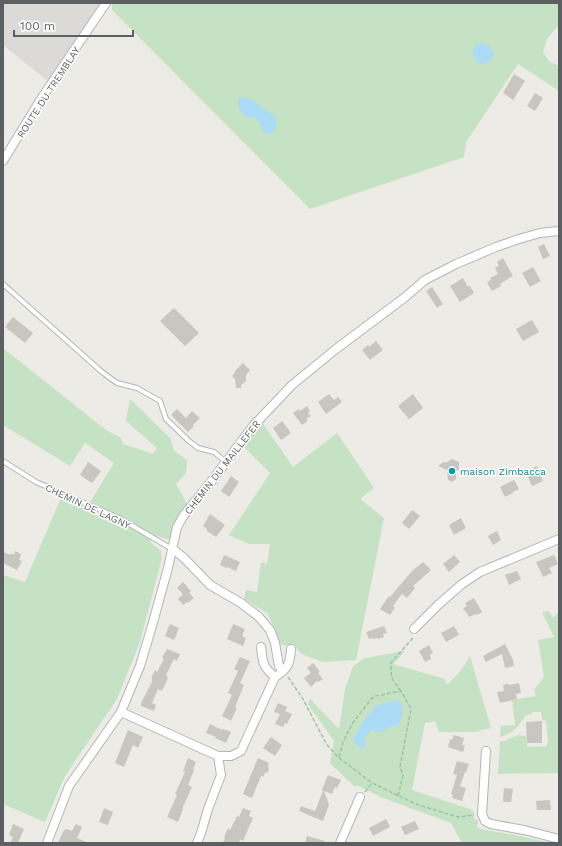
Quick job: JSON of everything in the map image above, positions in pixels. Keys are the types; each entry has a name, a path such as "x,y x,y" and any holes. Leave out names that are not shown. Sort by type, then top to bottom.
{"street":[{"name":"ROUTE DU TREMBLAY","path":"3,161 41,99 106,3"},
{"name":"CHEMIN DU MAILLEFER","path":"47,843 69,786 120,712 140,666 173,549 177,527 184,515 253,426 292,385 425,280 456,264 496,247 540,233 559,231"},
{"path":"414,629 462,584 480,572 559,539"},
{"name":"CHEMIN DE LAGNY","path":"173,549 184,558 210,585 241,603 259,617 270,630 275,643 279,666 283,671"},
{"path":"261,647 262,662 266,670 275,676"},
{"path":"120,712 218,756 231,756 241,751 275,676 283,671 289,664 291,649"},
{"path":"486,750 482,814 485,821 491,824 524,830 559,839"},
{"path":"197,843 202,833 208,809 221,775 218,756"},
{"path":"340,843 360,797"}],"lane":[{"path":"3,284 116,383 137,388 160,401 166,419 188,441 198,448 214,452 226,462"},
{"name":"CHEMIN DE LAGNY","path":"3,461 36,482 121,519 173,549"}],"path":[{"path":"398,796 403,775 400,767 411,709 401,691 392,681 391,663 412,639 414,629"},
{"path":"283,671 303,698 327,745 339,758 372,783 416,804 448,814 459,817 482,814"},
{"path":"339,758 342,742 352,724 371,699 376,696 401,691"},
{"path":"360,797 372,783"}],"shaded area":[{"path":"3,3 100,3 49,82 3,45"}],"green space":[{"path":"113,3 559,3 559,25 547,39 543,52 549,61 559,66 559,91 518,64 466,142 464,157 310,209 112,10"},
{"path":"3,348 106,430 121,438 123,444 153,454 157,448 126,421 130,399 171,439 174,451 187,460 186,473 176,484 188,506 170,540 156,536 150,542 161,551 162,558 140,642 117,699 65,776 45,822 3,804 3,575 25,582 61,498 139,536 122,527 123,519 90,502 114,463 85,443 70,466 3,425"},
{"path":"262,422 293,467 337,433 374,488 360,499 384,518 356,660 323,662 301,654 295,646 281,645 268,614 244,599 246,590 257,592 261,562 267,564 270,544 249,544 229,535 270,473 242,445"},
{"path":"549,611 553,618 559,612 559,773 498,774 500,741 504,741 518,735 526,736 527,747 547,746 548,743 546,721 542,720 541,712 532,712 532,714 526,715 516,729 500,737 501,726 515,725 512,700 536,696 534,690 544,677 538,640 554,637 542,612"},
{"path":"405,651 393,664 445,679 446,685 460,672 470,656 491,728 474,732 439,732 435,721 425,723 412,790 470,809 474,812 474,819 478,820 477,828 550,843 462,843 451,823 383,798 357,785 355,787 330,763 334,741 308,704 310,699 339,729 345,689 353,666 365,658"}],"water":[{"path":"481,43 489,46 494,54 493,57 486,63 479,65 472,53 476,44"},
{"path":"242,97 255,101 262,108 274,115 277,124 273,133 264,133 260,124 254,117 249,118 241,113 238,100"},
{"path":"391,701 401,702 403,709 399,725 388,727 382,732 372,730 365,737 364,742 366,747 362,749 353,739 364,720 376,706"}],"building":[{"path":"514,74 525,81 513,100 503,93"},
{"path":"535,93 543,98 535,111 527,106"},
{"path":"544,244 550,256 543,259 538,247"},
{"path":"503,258 513,276 492,291 487,282 491,280 490,278 498,274 495,268 499,266 497,262"},
{"path":"533,267 541,281 530,287 522,273"},
{"path":"463,278 468,287 470,286 474,293 460,302 450,286"},
{"path":"432,287 443,304 437,308 426,291"},
{"path":"174,308 199,333 185,346 160,321"},
{"path":"13,317 33,333 25,343 5,327"},
{"path":"532,320 539,332 523,341 516,329"},
{"path":"376,341 383,350 370,360 362,350 368,345 369,347"},
{"path":"243,363 250,370 246,375 246,381 241,385 242,388 236,388 235,379 232,376"},
{"path":"329,394 334,400 338,397 342,402 326,414 318,402"},
{"path":"413,394 423,408 409,419 398,406"},
{"path":"307,406 310,411 308,413 311,416 306,419 308,421 302,425 293,413 299,409 300,411"},
{"path":"177,409 186,418 192,411 200,418 188,432 171,415"},
{"path":"282,421 291,433 281,440 273,428"},
{"name":"maison Zimbacca","path":"452,459 459,462 459,470 456,472 456,479 452,482 448,480 447,470 438,466"},
{"path":"88,462 101,471 92,483 80,475"},
{"path":"537,466 543,481 532,486 526,472"},
{"path":"231,476 239,482 229,497 221,491"},
{"path":"514,480 519,489 505,497 500,487"},
{"path":"412,510 420,516 409,529 402,523"},
{"path":"210,514 225,525 216,537 207,531 203,526"},
{"path":"461,518 466,528 454,535 449,525"},
{"path":"497,531 501,540 493,545 488,536"},
{"path":"15,551 21,554 19,560 22,561 17,570 3,563 3,552 14,555"},
{"path":"224,555 240,562 236,571 220,565"},
{"path":"454,555 460,562 449,572 443,564"},
{"path":"554,555 558,564 549,568 552,573 543,577 536,562"},
{"path":"423,562 431,570 413,586 415,588 407,598 402,594 393,606 395,608 390,615 380,609 389,596 390,597 412,571"},
{"path":"517,571 521,579 509,585 505,575"},
{"path":"183,582 191,591 189,593 194,598 183,605 178,599 183,594 177,588"},
{"path":"474,598 482,612 469,617 463,608 467,606 465,603"},
{"path":"170,624 179,628 174,640 165,636"},
{"path":"233,624 245,629 242,636 246,638 243,646 227,639"},
{"path":"384,626 387,633 383,634 384,637 369,639 366,632"},
{"path":"454,626 459,635 446,642 441,633"},
{"path":"505,644 513,660 514,666 505,668 502,654 486,662 483,656"},
{"path":"429,645 433,653 430,655 431,659 425,662 419,651"},
{"path":"167,649 180,654 177,661 174,659 166,675 168,678 162,691 158,689 152,703 156,705 154,711 141,706 141,703 152,682 151,678 155,670 157,672 164,659 162,658"},
{"path":"240,657 250,661 240,683 244,685 235,707 237,708 231,721 222,716 232,695 228,693 238,671 234,669"},
{"path":"313,663 323,679 318,682 317,681 311,687 304,678 311,673 307,668"},
{"path":"519,683 521,693 516,694 517,699 500,703 497,692 504,691 503,686 505,684 510,685"},
{"path":"278,703 287,707 285,711 292,714 287,724 285,723 283,727 275,724 280,714 274,712"},
{"path":"542,721 542,743 527,743 526,722"},
{"path":"210,724 222,730 231,732 226,743 206,733"},
{"path":"128,730 143,737 138,748 133,745 124,767 115,763"},
{"path":"454,735 464,738 462,745 465,746 463,752 448,747 450,739 452,740"},
{"path":"271,737 282,745 275,756 263,748"},
{"path":"188,758 196,762 188,785 192,787 178,822 167,817 177,795 175,794 185,772 183,771"},
{"path":"258,758 269,763 269,769 263,777 261,776 252,798 243,794"},
{"path":"457,761 469,764 460,786 466,788 462,801 452,798 453,795 451,794 457,775 453,774"},
{"path":"328,775 341,780 337,788 335,787 332,794 324,791 329,805 323,821 299,811 301,806 315,811"},
{"path":"504,788 513,789 511,802 503,802"},
{"path":"550,800 551,810 537,810 536,801"},
{"path":"104,808 113,812 108,825 99,822"},
{"path":"243,808 251,811 249,816 253,818 243,841 240,839 239,843 223,843 228,828 230,830"},
{"path":"386,819 390,827 373,836 369,828"},
{"path":"415,821 419,829 405,835 401,827"},
{"path":"13,824 24,829 18,843 10,843 13,837 9,835"},
{"path":"76,824 82,827 77,838 89,843 58,843 64,830 67,829 72,831"},
{"path":"307,836 325,841 324,843 305,843"}],"place":[{"name":"maison Zimbacca","path":"452,471"}]}
